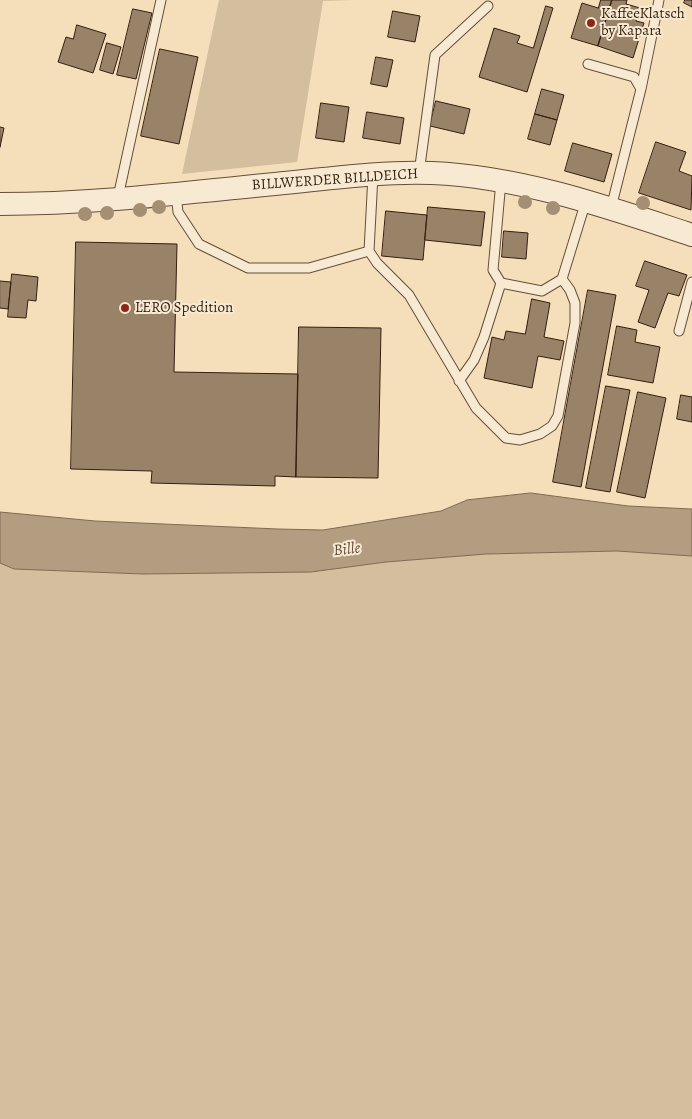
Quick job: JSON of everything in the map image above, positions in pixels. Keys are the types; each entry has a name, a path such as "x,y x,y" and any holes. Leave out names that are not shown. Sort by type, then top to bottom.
{"street":[{"name":"BILLWERDER BILLDEICH","path":"0,204 118,200 373,174 432,173 500,181 586,200 691,232"}],"lane":[{"path":"118,200 161,0"},
{"path":"610,208 641,89 659,0"},
{"path":"419,173 435,56 488,6"},
{"path":"588,64 634,77 641,89"},
{"path":"373,174 369,251 377,263 408,295 476,408 506,438 520,440 540,434 552,426 558,416 575,323 575,303 570,290 562,279"},
{"path":"459,381 474,360 484,337 500,283 493,270 500,181"},
{"path":"176,194 178,212 199,244 248,268 309,268 369,251"},
{"path":"500,283 542,291 562,279 586,200"},
{"path":"679,330 692,282"}],"shaded area":[{"path":"219,0 353,0 323,1 297,162 182,174"},
{"path":"617,551 692,556 692,1119 0,1119 0,563 15,569 143,574 311,572 386,562 486,554"}],"water":[{"name":"Bille","path":"531,493 628,506 692,509 692,556 617,551 486,554 386,562 311,572 143,574 14,569 0,563 0,512 95,521 323,530 441,511 467,500"}],"building":[{"name":"KaffeeKlatsch by Kapara","path":"601,0 612,0 598,46 571,38 582,3 598,8"},
{"path":"612,0 627,0 626,4 640,8 636,21 644,23 633,58 598,46"},
{"path":"685,0 692,0 692,7 684,3"},
{"path":"546,6 553,8 527,92 479,77 494,28 520,36 517,43 533,48"},
{"path":"133,9 152,13 136,79 117,75"},
{"path":"393,11 420,16 415,42 388,37"},
{"path":"77,25 106,34 93,73 58,62 66,37 73,39"},
{"path":"107,43 121,47 113,74 100,70"},
{"path":"160,49 198,57 179,144 141,136"},
{"path":"376,57 393,60 387,87 371,84"},
{"path":"542,89 564,95 557,120 535,114"},
{"path":"436,101 470,109 464,134 430,126"},
{"path":"321,103 349,107 344,142 316,138"},
{"path":"367,112 404,118 400,144 363,138"},
{"path":"535,114 557,120 550,145 528,139"},
{"path":"0,127 4,128 0,147"},
{"path":"656,142 686,152 679,171 692,176 691,210 639,193"},
{"path":"573,143 612,154 604,182 565,171"},
{"path":"428,207 485,212 481,246 425,240"},
{"path":"386,211 427,215 423,260 382,256"},
{"path":"504,231 528,233 526,259 502,257"},
{"name":"LERO Spedition","path":"76,242 177,244 174,372 298,374 296,477 275,476 275,486 151,483 152,471 71,469"},
{"path":"645,261 687,275 679,296 668,293 655,328 638,322 649,290 636,286"},
{"path":"12,274 38,277 36,301 28,300 26,318 8,317"},
{"path":"0,281 11,282 8,309 0,308"},
{"path":"588,290 616,295 581,487 553,482"},
{"path":"532,299 550,303 544,337 564,341 560,360 538,356 532,388 484,378 492,337 504,340 506,331 525,334"},
{"path":"617,326 637,330 635,342 660,347 653,383 608,375"},
{"path":"299,327 381,328 378,478 296,477"},
{"path":"606,386 630,390 610,492 586,488"},
{"path":"638,392 666,398 645,498 617,492"},
{"path":"681,395 692,397 692,422 677,419"}],"place":[{"name":"KaffeeKlatsch by Kapara","path":"591,23"},
{"name":"LERO Spedition","path":"125,308"}]}
